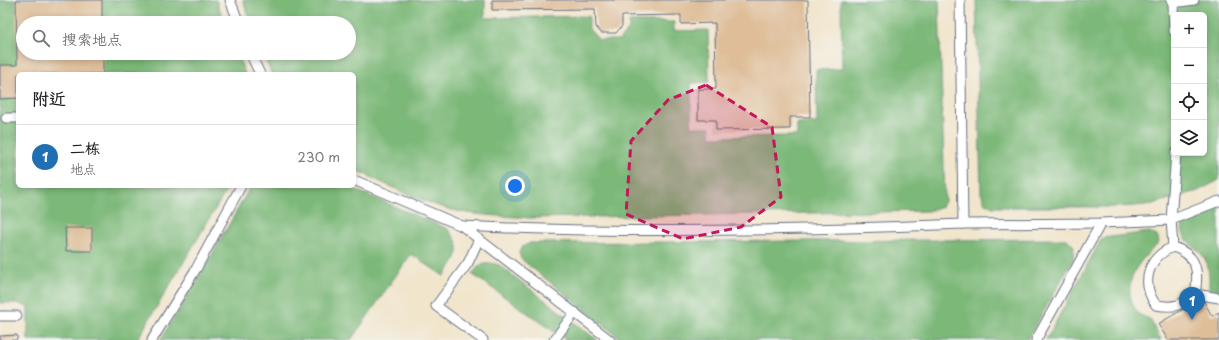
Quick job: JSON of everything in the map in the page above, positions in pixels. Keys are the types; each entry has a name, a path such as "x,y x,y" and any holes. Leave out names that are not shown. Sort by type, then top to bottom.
{"lane":[{"path":"230,0 236,16"},
{"path":"960,0 963,224"},
{"path":"1173,12 1172,1 1194,0"},
{"path":"253,60 259,72"},
{"path":"6,118 16,118"},
{"path":"1173,247 1171,220 1176,156"},
{"path":"356,181 462,226 610,340"},
{"path":"152,340 196,269 240,188"},
{"path":"462,226 521,229 679,230 835,229 963,224 1101,223 1171,220 1219,201"},
{"path":"1036,340 1101,223"},
{"path":"479,239 468,263 436,306 483,340"},
{"path":"1173,247 1184,251 1192,259 1198,276 1195,294 1180,306 1168,307 1156,305 1149,296 1147,277 1153,262 1164,251 1173,247"},
{"path":"1195,294 1219,298"},
{"path":"554,340 575,312"},
{"path":"0,316 17,316"}],"highlighted area":[{"path":"706,85 772,127 781,197 741,227 683,239 626,214 631,141 668,100"}],"green space":[{"path":"0,0 216,0 222,16 16,16 16,60 240,60 244,72 16,72 16,188 228,188 137,340 28,340 28,307 18,303 0,303"},
{"path":"243,0 485,0 485,18 589,16 589,29 599,40 619,40 629,29 629,22 674,22 674,31 708,30 709,82 691,83 691,127 710,127 710,137 797,136 797,124 817,123 816,70 842,69 841,0 939,0 945,201 942,207 928,211 531,218 482,215 452,210 414,197 356,170 356,72 271,72 265,60 356,60 356,16 248,16"},
{"path":"976,0 1219,0 1219,180 1198,191 1149,205 1118,207 993,207 985,203 981,193"},
{"path":"250,188 351,188 448,229 454,236 458,248 458,253 453,264 444,276 411,254 351,340 160,340 198,279"},
{"path":"1219,206 1219,291 1209,289 1209,272 1207,263 1203,256 1185,238 1182,229 1183,223"},
{"path":"1150,232 1158,237 1159,243 1147,254 1137,267 1133,275 1130,291 1132,302 1138,314 1150,319 1161,340 1046,340 1102,238"},
{"path":"1067,239 1074,246 1073,260 1027,340 622,340 521,259 519,252 522,247 530,243"},
{"path":"491,263 499,265 597,340 566,340 472,274 480,265"}],"building":[{"path":"16,0 102,0 102,16 16,16"},
{"path":"492,0 808,0 810,117 790,117 790,129 716,130 716,120 698,120 698,89 716,89 715,23 681,24 681,15 622,16 622,26 616,33 601,33 596,27 595,9 492,10"},
{"path":"17,60 103,60 103,72 16,72 16,98 0,99 0,65 17,65"},
{"path":"65,228 92,228 92,251 66,251"},
{"path":"1202,298 1212,316 1219,312 1219,340 1168,340 1158,324"},
{"path":"17,335 17,340 0,340 0,336"}],"place":[{"name":"二栋","path":"1192,320"}]}
